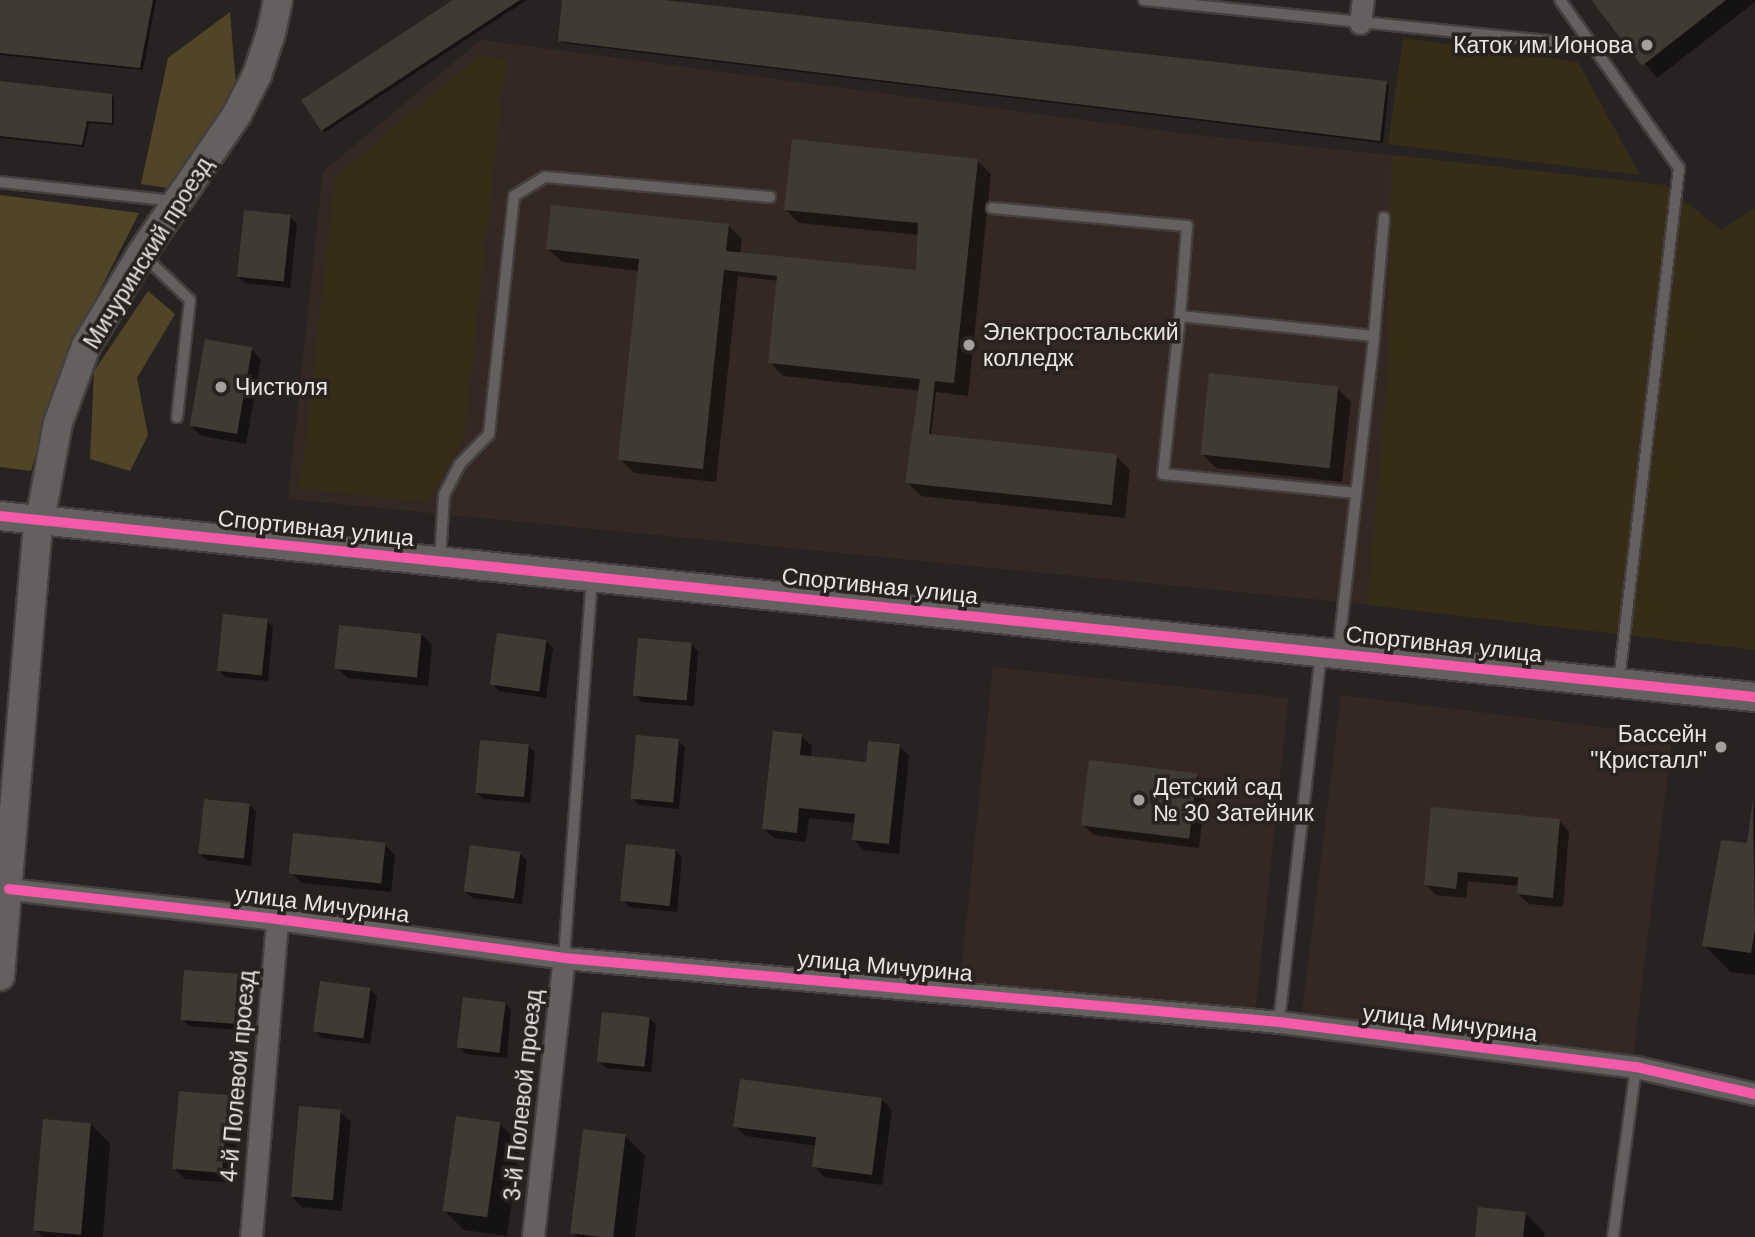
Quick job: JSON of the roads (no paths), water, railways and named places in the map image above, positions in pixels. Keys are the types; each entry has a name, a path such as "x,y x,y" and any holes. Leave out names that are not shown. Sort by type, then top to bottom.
{"street":[{"name":"Мичуринский проезд","path":"0,975 9,889 14,753 39,521 58,423 86,346 142,253 180,202 237,114 257,75 271,33 278,0"},
{"path":"1360,23 1363,0"},
{"name":"Спортивная улица","path":"0,516 1755,697"},
{"name":"улица Мичурина","path":"9,889 277,919 564,958 1279,1022 1636,1067 1755,1094"},
{"name":"4-й Полевой проезд","path":"251,1237 277,919"},
{"name":"3-й Полевой проезд","path":"534,1237 564,958"}],"lane":[{"path":"1144,0 1595,46"},
{"path":"1560,0 1679,168 1618,683"},
{"path":"440,562 444,495 459,465 489,434 514,196 545,177 770,197"},
{"path":"0,182 180,202"},
{"path":"992,208 1187,226 1163,474 1356,493"},
{"path":"1279,1022 1330,653 1356,493 1384,217"},
{"path":"142,253 190,300 177,417"},
{"path":"1180,316 1374,335"},
{"path":"564,958 592,577"},
{"path":"1613,1237 1636,1067"}],"place":[{"name":"Каток им.Ионова","path":"1647,45"},
{"name":"Электростальский колледж","path":"969,345"},
{"name":"Чистюля","path":"221,387"},
{"name":"Бассейн \"Кристалл\"","path":"1721,747"},
{"name":"Детский сад № 30 Затейник","path":"1139,800"}]}
